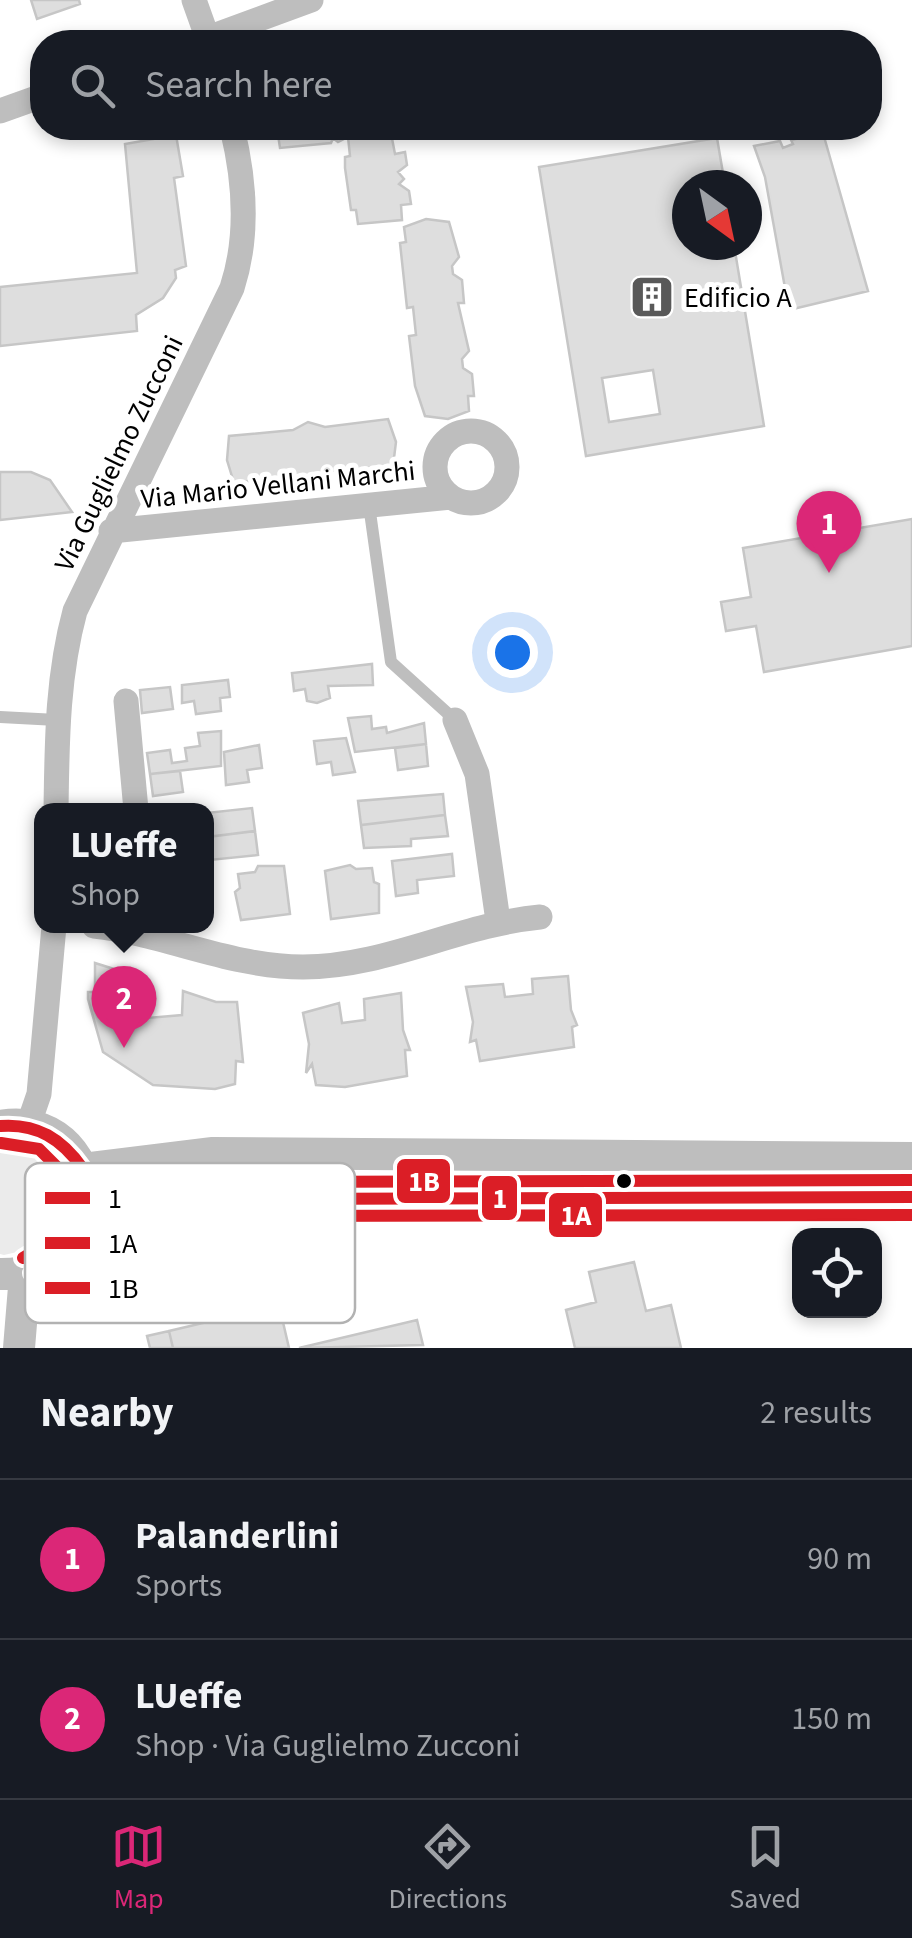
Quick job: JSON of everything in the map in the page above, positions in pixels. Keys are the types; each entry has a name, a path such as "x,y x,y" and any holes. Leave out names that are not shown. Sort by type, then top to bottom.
{"street":[{"path":"194,0 202,30"},
{"path":"233,30 311,0"},
{"path":"0,111 30,100"},
{"name":"Via Guglielmo Zucconi","path":"56,803 57,720 72,624 112,531 232,288 241,259 245,225 234,140"},
{"name":"Via Mario Vellani Marchi","path":"112,531 451,497"},
{"path":"126,702 135,803"},
{"path":"455,720 477,774 498,921"},
{"path":"140,933 202,953 303,967 352,964 408,952 498,921 540,916"},
{"path":"53,933 39,1094 14,1126 60,1141 79,1163"},
{"path":"126,1163 213,1153 912,1158"},
{"path":"355,1198 912,1196"},
{"path":"16,1273 24,1287 19,1348"},
{"path":"0,1331 3,1348"}],"lane":[{"path":"370,505 391,662 455,720"},
{"path":"0,717 57,720"}],"shaded area":[{"path":"19,1144 53,1163 25,1163 25,1250 4,1255 0,1254 0,1146"}],"building":[{"path":"31,0 79,0 80,4 37,19"},
{"path":"177,140 183,176 174,178 186,266 175,270 176,278 163,298 136,315 137,331 0,346 0,287 137,273 125,144"},
{"path":"279,140 332,140 331,143 280,148"},
{"path":"348,140 392,140 395,154 405,152 407,165 398,172 404,179 399,184 409,191 411,204 401,205 402,220 358,224 356,210 351,210 345,168 345,157 350,156"},
{"name":"Edificio A","path":"717,140 722,170 672,170 672,260 736,260 764,426 586,456 539,167","holes":["653,370 660,414 609,422 602,378"]},
{"path":"791,140 825,140 868,291 789,310 765,177 754,146 780,141 783,148 793,144"},
{"path":"426,219 449,222 459,257 452,266 453,274 462,280 464,303 458,303 469,351 462,359 463,368 472,374 474,396 468,396 469,411 448,419 425,416 415,386 409,336 416,335 413,307 407,308 400,243 406,242 404,227"},
{"path":"388,419 396,442 393,466 330,471 314,479 298,475 234,483 227,460 229,436 293,430 308,422 325,427"},
{"path":"0,472 31,472 50,480 72,512 0,520"},
{"path":"912,519 912,646 764,672 756,626 726,631 721,602 751,597 743,548"},
{"path":"372,664 373,685 328,686 330,698 317,703 307,701 305,689 294,691 292,673"},
{"path":"228,680 230,697 220,698 221,711 196,714 194,701 182,703 182,685"},
{"path":"170,687 173,709 142,713 140,690"},
{"path":"371,716 372,729 386,727 387,733 424,723 426,744 355,752 348,718"},
{"path":"221,731 221,766 150,774 147,753 170,750 172,763 187,761 185,748 200,746 198,733"},
{"path":"346,738 355,772 333,775 331,762 317,764 314,741"},
{"path":"426,744 428,766 398,770 395,748"},
{"path":"259,745 262,768 247,770 249,782 226,785 224,752"},
{"path":"180,771 183,792 153,796 150,774"},
{"path":"443,794 445,815 361,825 358,801"},
{"path":"252,808 255,831 214,836 214,812"},
{"path":"445,815 448,836 411,839 411,846 364,848 361,825"},
{"path":"255,831 258,855 214,860 214,836"},
{"path":"452,854 454,876 417,880 418,893 396,896 392,861"},
{"path":"350,865 356,869 372,868 374,882 379,884 379,913 331,919 325,871"},
{"path":"258,866 284,866 290,914 241,920 235,892 240,888 238,874 255,872"},
{"path":"95,963 149,980 148,1018 182,1015 183,991 216,1002 237,1002 243,1062 236,1061 235,1084 215,1089 153,1085 103,1052 88,999 88,992 95,992"},
{"path":"568,976 571,1010 577,1025 572,1027 574,1047 480,1061 476,1040 470,1042 473,1022 466,987 503,984 505,997 533,994 532,979"},
{"path":"401,993 403,1030 410,1050 405,1050 407,1076 345,1087 316,1085 312,1064 306,1073 309,1044 303,1013 339,1003 342,1023 365,1020 364,999"},
{"path":"634,1262 646,1311 671,1305 681,1348 575,1348 566,1310 596,1302 589,1272"},
{"path":"417,1320 423,1345 299,1348"},
{"path":"203,1323 283,1323 289,1348 173,1348 169,1331"},
{"path":"169,1331 173,1348 150,1348 147,1336"}],"transit line":[{"name":"1","path":"0,1126 26,1127 48,1135 78,1163"},
{"name":"1A","path":"1,1143 39,1149 53,1163"},
{"name":"1B","path":"355,1182 912,1180"},
{"name":"1","path":"355,1199 912,1197"},
{"name":"1A","path":"355,1216 912,1215"}],"place":[{"name":"Edificio A","path":"652,297"},
{"name":"Palanderlini","path":"829,573"},
{"name":"LUeffe","path":"124,1048"}]}
